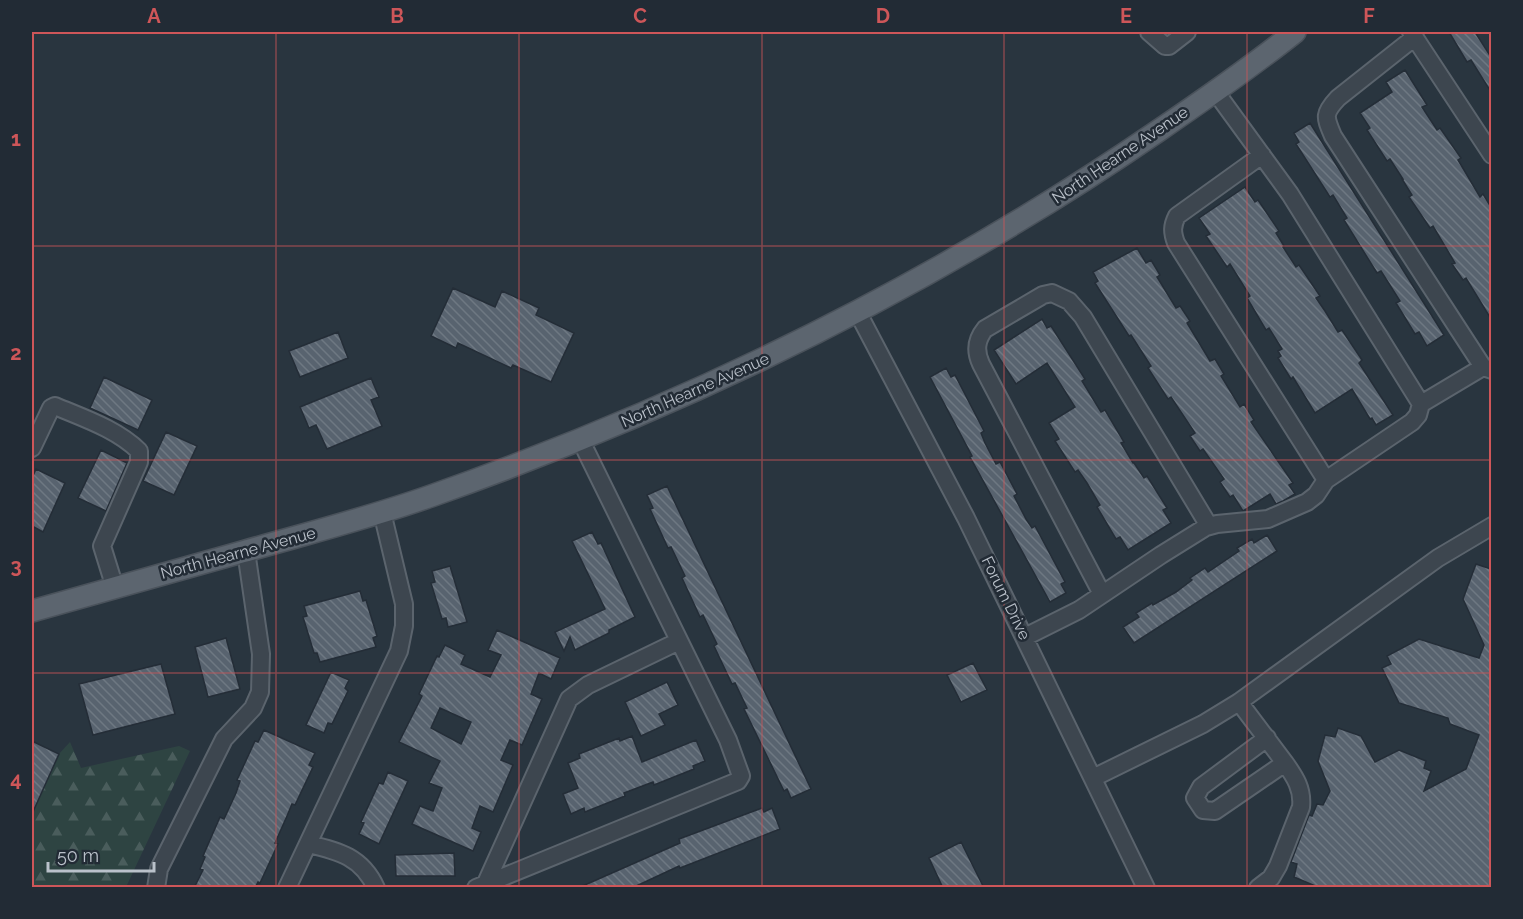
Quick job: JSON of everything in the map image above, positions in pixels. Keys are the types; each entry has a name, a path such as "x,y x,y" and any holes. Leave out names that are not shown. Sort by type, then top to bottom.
{"main road":[{"name":"North Hearne Avenue","path":"32,611 382,512 437,494 581,441 693,392 858,313 1067,192 1215,91 1295,32"}],"street":[{"path":"1149,32 1165,46 1169,46 1187,32"},
{"path":"1025,637 1059,622 1209,526 1268,519 1307,502 1317,495 1326,480 1412,422 1418,415 1421,404 1487,368 1333,136 1326,119 1328,110 1338,98 1413,34 1491,155"},
{"path":"1215,91 1290,194 1421,404"},
{"path":"1262,155 1177,216 1173,224 1173,234 1176,243 1326,480"},
{"path":"1102,594 981,364 977,346 978,337 985,329 1043,295 1052,293 1070,301 1083,318 1209,526"},
{"name":"Forum Drive","path":"858,313 966,518 1146,888"},
{"path":"32,448 51,408 55,406 108,430 130,442 139,451 139,462 102,546 115,588"},
{"path":"481,885 738,781 741,776 728,740 581,441"},
{"path":"287,888 399,651 404,626 404,604 382,512"},
{"path":"1093,778 1203,724 1239,702 1438,558 1491,526"},
{"path":"156,888 159,870 224,739 253,708 260,692 261,654 246,551"},
{"path":"481,885 569,699 588,685 679,641"},
{"path":"1239,702 1286,763 1298,783 1302,796 1301,807 1278,866 1270,878 1258,888"},
{"path":"1267,738 1201,787 1195,798 1203,810 1215,811 1286,763"},
{"path":"308,844 330,849 359,862 369,873 376,888"}],"green space":[{"path":"70,742 81,768 179,746 190,751 126,887 32,888 32,814 59,754"}],"building":[{"path":"1449,32 1475,32 1491,57 1491,92 1471,60 1467,62"},
{"path":"1405,70 1427,105 1422,107 1437,130 1440,128 1461,158 1458,160 1480,197 1483,194 1491,207 1491,319 1466,278 1463,280 1452,264 1455,263 1433,226 1430,228 1409,197 1412,195 1403,179 1390,159 1387,161 1367,130 1370,128 1360,113 1392,92 1386,82"},
{"path":"1310,123 1444,335 1427,346 1419,332 1415,334 1396,303 1400,301 1381,271 1377,273 1344,220 1347,218 1333,195 1330,197 1296,144 1299,142 1294,133"},
{"path":"1245,187 1255,202 1258,200 1279,231 1276,233 1283,247 1296,267 1299,265 1320,296 1316,298 1338,332 1342,330 1362,360 1359,363 1393,415 1376,425 1352,389 1315,413 1293,377 1291,379 1278,358 1281,356 1278,351 1282,349 1269,328 1266,330 1247,298 1250,296 1230,264 1227,267 1206,236 1210,234 1199,218"},
{"path":"1137,248 1146,263 1151,260 1160,275 1157,277 1176,308 1180,306 1190,321 1187,323 1210,361 1215,359 1224,374 1221,376 1240,407 1244,404 1254,420 1251,422 1293,483 1289,485 1295,494 1276,504 1270,494 1243,511 1233,495 1230,497 1220,482 1224,479 1203,449 1200,451 1190,436 1195,433 1171,397 1168,399 1148,368 1151,366 1095,283 1098,281 1093,272"},
{"path":"453,288 495,307 502,291 539,308 536,315 574,333 551,382 513,365 511,368 458,343 456,348 431,336"},
{"path":"1042,319 1047,328 1051,326 1085,379 1082,381 1101,412 1105,410 1124,442 1121,443 1133,463 1144,478 1147,476 1167,508 1163,510 1171,523 1128,550 1120,537 1116,539 1097,507 1100,505 1087,483 1078,470 1075,472 1055,441 1059,439 1049,423 1075,407 1047,363 1016,384 994,350"},
{"path":"338,332 348,358 300,377 289,351"},
{"path":"946,368 951,377 955,375 984,431 981,433 996,464 1000,462 1017,494 1014,496 1026,519 1032,528 1035,526 1065,582 1061,584 1066,593 1050,602 970,457 972,456 930,377"},
{"path":"104,377 152,400 138,430 90,408"},
{"path":"371,378 379,397 371,400 382,426 327,449 316,425 309,428 300,407"},
{"path":"166,432 197,446 174,495 143,481"},
{"path":"101,450 127,463 106,511 78,498"},
{"path":"36,469 65,483 43,532 32,526 32,478"},
{"path":"667,486 811,789 791,798 787,789 784,791 744,709 747,708 735,683 732,684 714,646 717,644 703,615 700,617 682,578 685,576 671,547 668,548 650,509 653,508 647,495"},
{"path":"592,532 598,544 601,543 635,617 575,650 570,637 564,651 555,632 605,609 572,541"},
{"path":"1267,535 1277,551 1134,643 1123,627 1139,617 1136,613 1176,592 1192,580 1190,578 1205,568 1208,572 1239,551 1237,548 1252,539 1254,543"},
{"path":"1476,564 1491,569 1491,888 1320,888 1294,877 1297,864 1291,862 1309,815 1312,816 1317,804 1323,805 1330,791 1318,761 1325,735 1335,737 1338,728 1361,736 1375,762 1399,750 1426,761 1424,768 1431,771 1424,791 1466,769 1479,735 1450,724 1448,718 1399,703 1382,668 1391,664 1387,656 1419,639 1479,658 1484,645 1463,599"},
{"path":"450,566 467,622 448,627 446,618 442,619 431,583 435,582 432,571"},
{"path":"360,591 363,601 366,600 377,636 373,638 376,647 320,662 317,653 314,653 303,617 307,616 304,606"},
{"path":"497,630 560,658 551,679 539,673 531,694 542,699 522,745 510,740 501,760 513,765 493,812 480,806 472,828 481,832 473,851 412,824 420,806 433,811 442,788 429,783 440,761 399,742 422,696 419,694 437,656 439,657 445,645 465,655 461,664 490,677 501,655 488,650","holes":["440,708 471,722 461,744 431,728"]},
{"path":"226,638 240,689 208,697 195,647"},
{"path":"973,663 987,690 961,702 947,675"},
{"path":"161,664 175,714 93,735 79,684"},
{"path":"331,672 349,680 345,688 348,691 332,724 328,723 324,733 306,725"},
{"path":"667,682 678,705 659,714 665,725 641,736 625,702"},
{"path":"264,730 315,753 309,765 313,767 295,805 292,804 275,843 278,844 260,883 258,882 255,888 194,888 203,870 200,869 205,857 203,856 220,817 224,819 240,781 237,780 255,741 258,742"},
{"path":"632,736 642,762 696,740 705,761 693,766 694,769 654,785 653,782 585,812 584,808 571,814 563,794 578,788 568,763 580,758 579,754 619,738 620,741"},
{"path":"32,741 59,754 32,814"},
{"path":"388,772 408,781 379,844 359,834 364,823 361,822 379,783 383,784"},
{"path":"762,808 764,812 772,808 780,829 680,868 679,866 632,888 578,888 680,843 679,839"},
{"path":"961,842 984,888 943,888 929,858"},
{"path":"454,853 455,876 396,876 395,855"}]}
